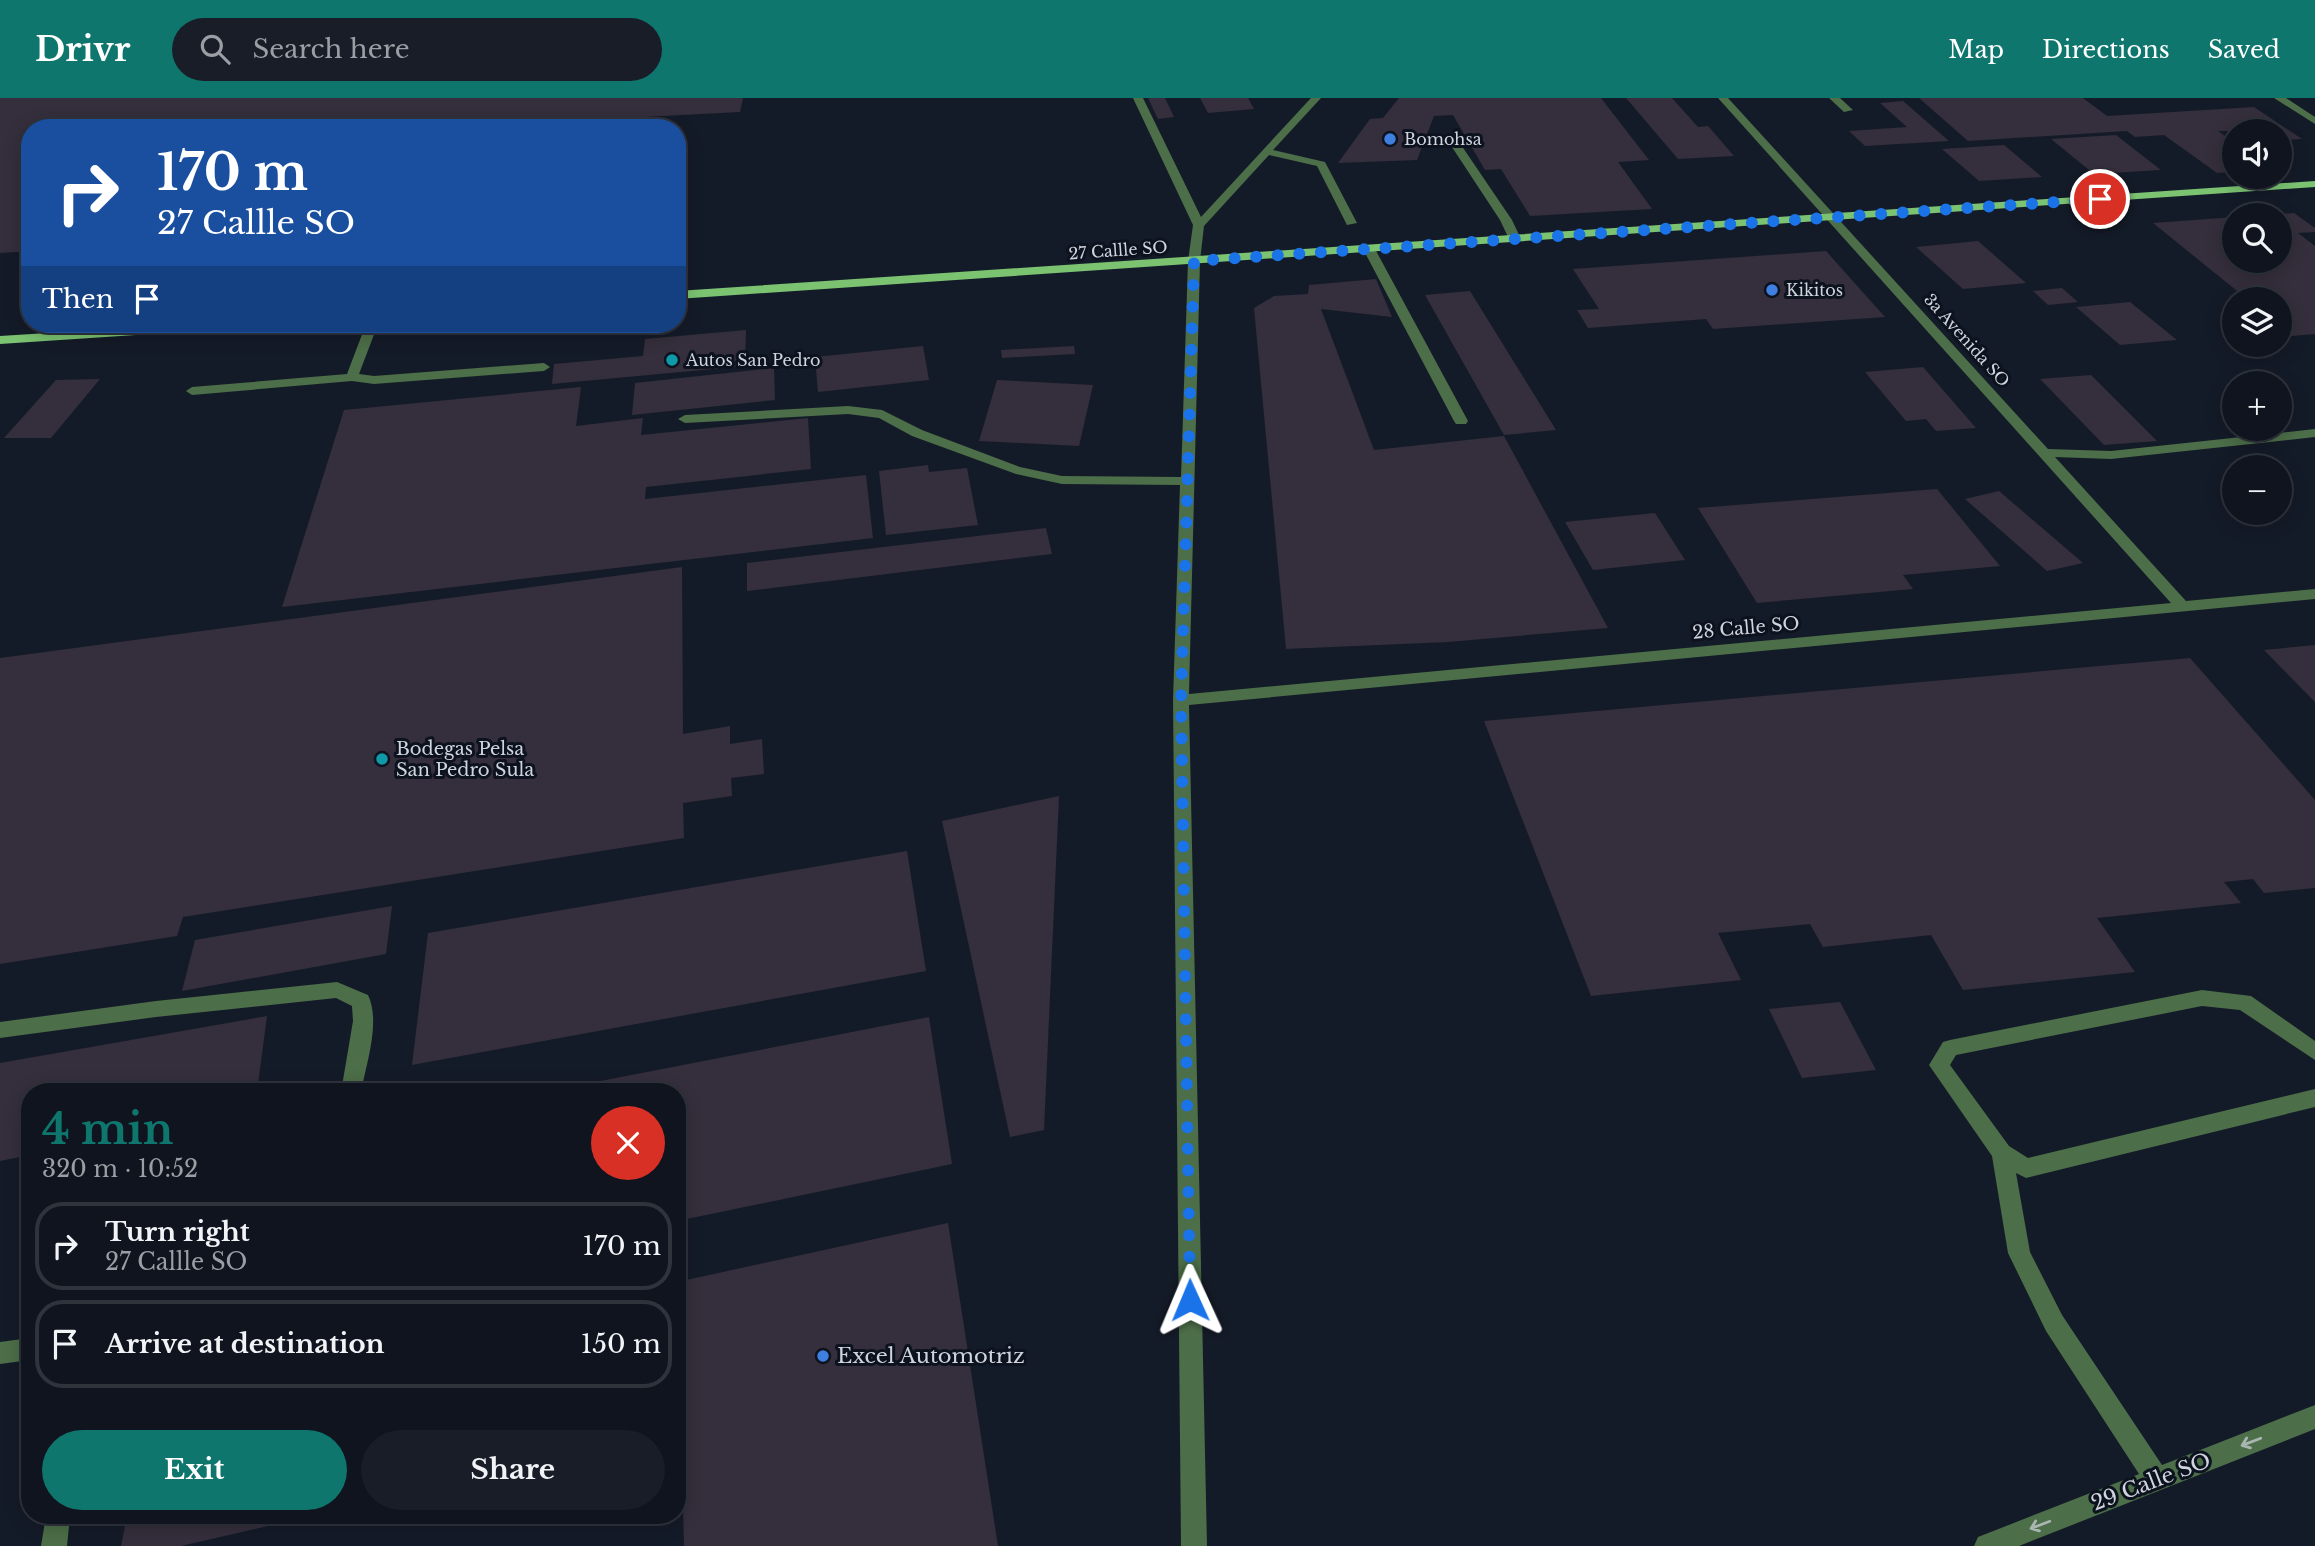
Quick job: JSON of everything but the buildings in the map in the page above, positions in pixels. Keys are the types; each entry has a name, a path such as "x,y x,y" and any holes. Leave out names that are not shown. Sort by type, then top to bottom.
{"main road":[{"name":"27 Callle SO","path":"686,294 2315,184"},
{"path":"0,340 105,333"}],"street":[{"path":"1138,98 1199,225 1194,261 1181,700 1194,1546"},
{"path":"1199,225 1316,98"},
{"name":"3a Avenida SO","path":"1724,98 2183,607"},
{"path":"1834,98 1848,110"},
{"path":"2279,98 2315,121"},
{"path":"1451,138 1506,220 1515,239"},
{"path":"1267,152 1321,164 1351,223"},
{"path":"1369,249 1461,421"},
{"path":"352,377 369,333"},
{"path":"192,391 352,377 374,380 544,367"},
{"path":"685,419 848,410 882,414 917,433 1016,470 1062,480 1188,481"},
{"path":"2045,453 2111,455 2315,433"},
{"name":"28 Calle SO","path":"1181,700 2315,594"},
{"path":"0,1030 156,1009 337,990 360,1001 363,1021 353,1083"},
{"path":"2315,1052 2244,1002 2202,998 1950,1048 1939,1065 2002,1153 2026,1168 2315,1098"},
{"path":"2002,1153 2019,1253 2054,1323 2157,1479"},
{"path":"0,1353 21,1350"},
{"name":"29 Calle SO","path":"1987,1546 2315,1417"},
{"path":"54,1546 57,1524"}],"place":[{"name":"Bomohsa","path":"1390,139"},
{"name":"Kikitos","path":"1772,290"},
{"name":"Autos San Pedro","path":"672,360"},
{"name":"Bodegas Pelsa San Pedro Sula","path":"382,759"},
{"name":"Excel Automotriz","path":"823,1356"}],"route":[{"path":"1190,1300 1181,700 1194,261 2100,199"}]}
